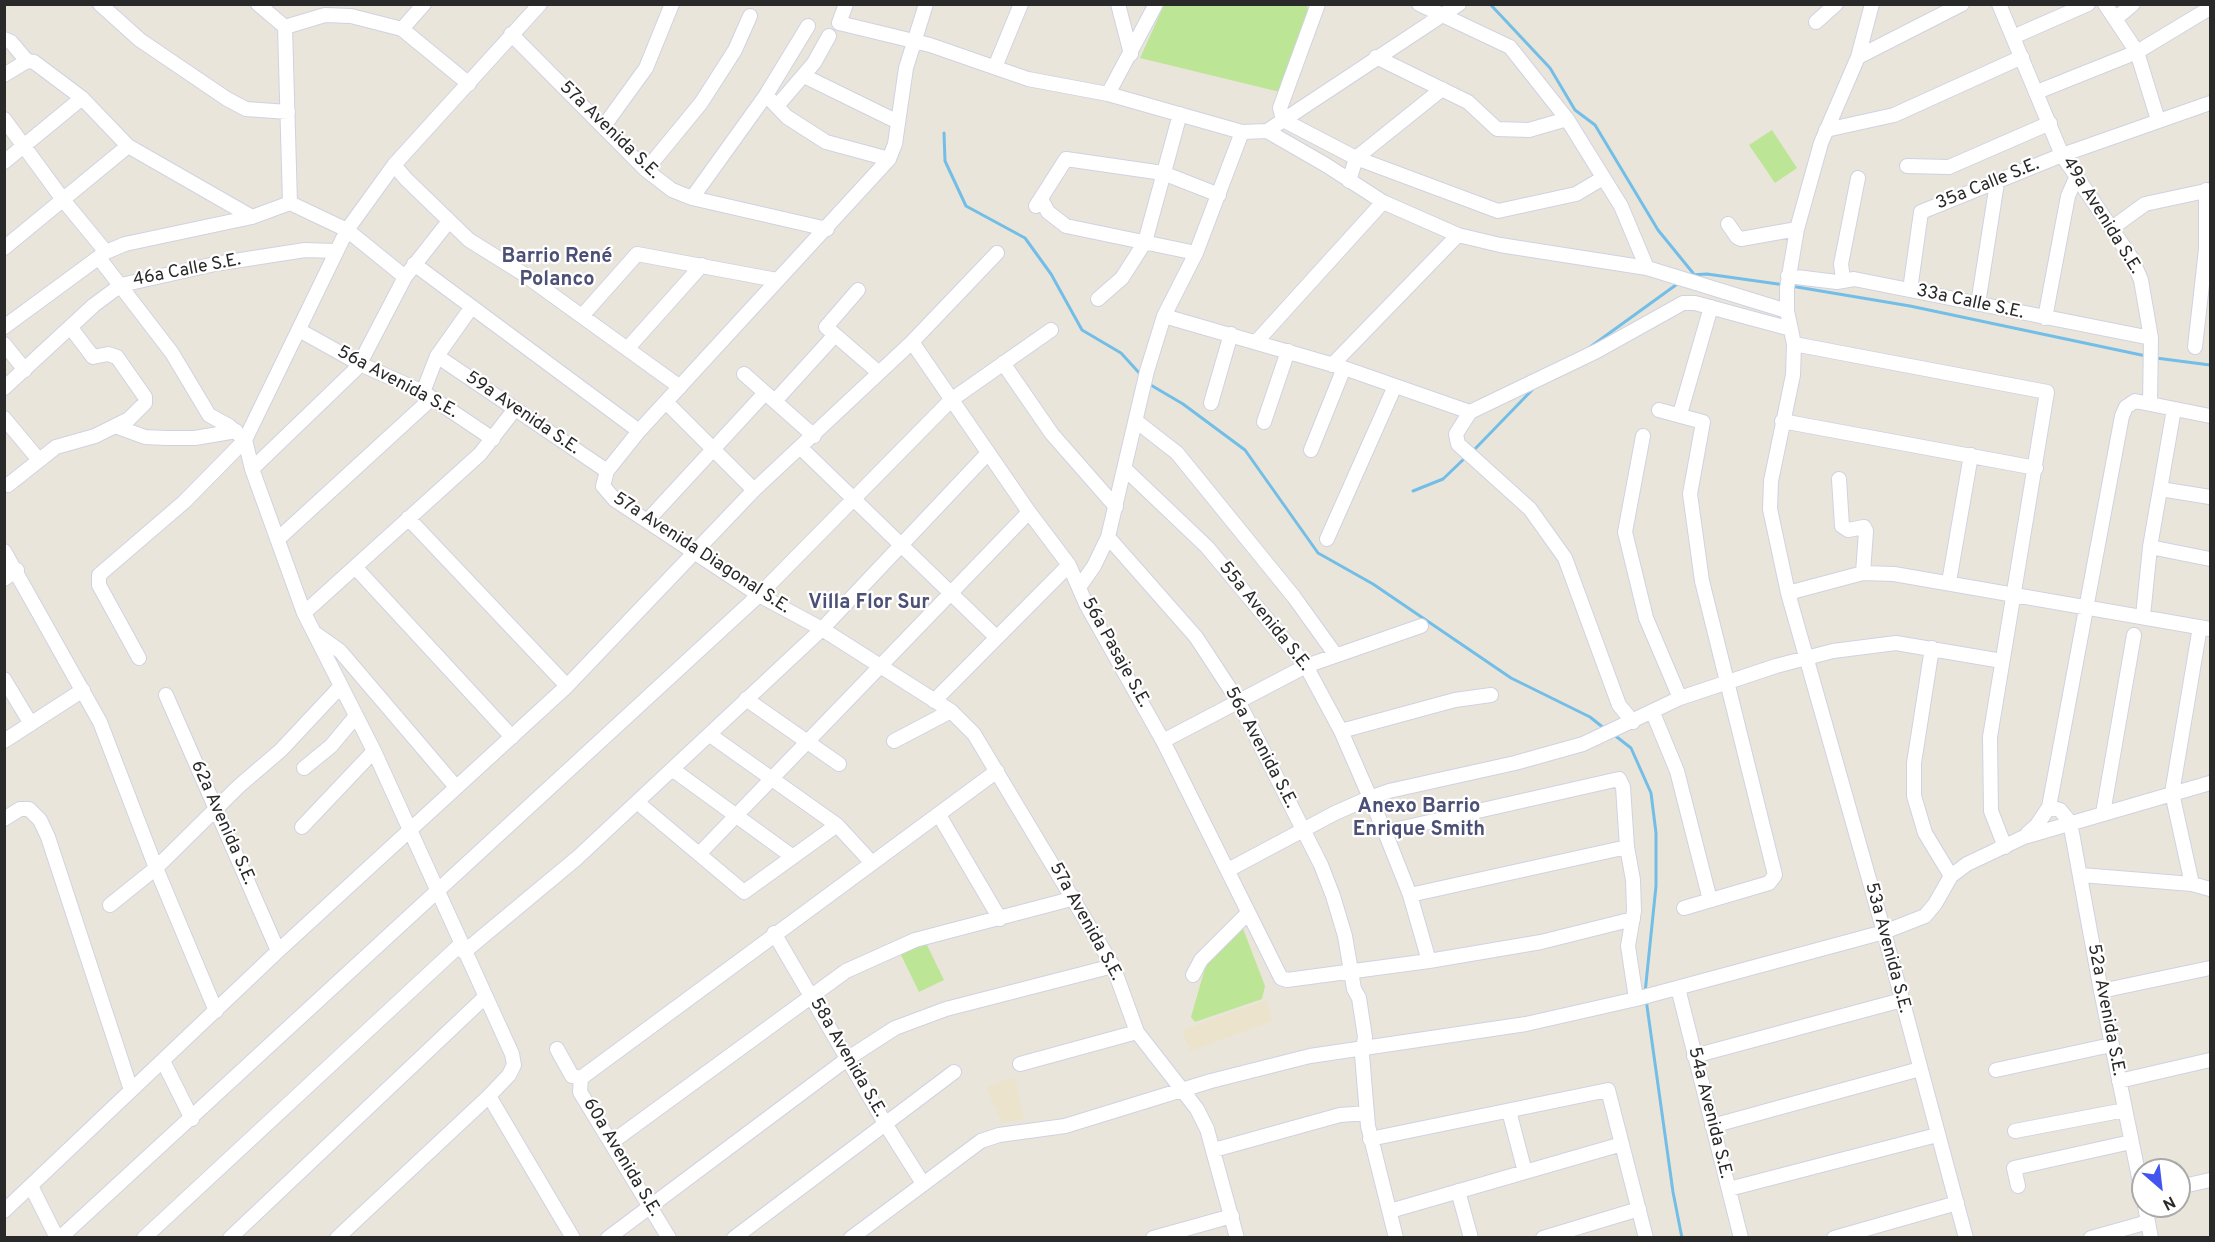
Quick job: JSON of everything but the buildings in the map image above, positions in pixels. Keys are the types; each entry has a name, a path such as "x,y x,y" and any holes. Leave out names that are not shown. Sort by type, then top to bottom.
{"street":[{"path":"100,4 140,40 227,99 246,109 288,112"},
{"path":"258,4 285,27 290,203"},
{"path":"402,29 424,4"},
{"path":"139,658 99,585 99,575 184,502 240,436 299,330 347,230 394,165 540,4"},
{"path":"604,126 646,68 672,4"},
{"path":"846,4 840,23 913,41 1028,79 1108,94 1242,132 1267,131 1459,4"},
{"path":"607,471 639,431 889,159 913,41 926,4"},
{"path":"995,68 1021,4"},
{"path":"1118,4 1131,54"},
{"path":"1108,94 1156,4"},
{"path":"1318,4 1280,108 1283,120 1356,158 1498,211 1576,194 1603,178"},
{"path":"1419,4 1510,47 1567,119 1621,206 1647,268"},
{"path":"1816,22 1836,4"},
{"name":"53a Avenida S.E.","path":"1872,4 1858,57 1826,130 1797,229 1788,281 1787,311 1794,344 1793,375 1771,481 1770,508 1788,593 1884,932 1966,1238"},
{"path":"1858,57 1962,4"},
{"name":"49a Avenida S.E.","path":"1998,4 2062,155 2132,259 2141,280 2151,338 2150,403"},
{"path":"2013,37 2088,4"},
{"path":"2105,4 2137,52 2158,120"},
{"path":"2115,19 2133,4"},
{"path":"2037,92 2137,52 2208,8"},
{"path":"285,27 325,15 351,16 402,29 469,84"},
{"path":"646,170 701,103 735,50 750,16"},
{"path":"692,198 766,95 808,26"},
{"name":"57a Avenida S.E.","path":"511,34 646,170 672,190 692,198 827,229"},
{"path":"777,106 804,76 829,36"},
{"path":"4,39 11,42 27,61"},
{"path":"1376,57 1468,102 1497,129 1529,130 1567,119"},
{"path":"1826,130 1894,115 2022,57"},
{"path":"4,75 27,61 34,62 82,98 128,146 252,217"},
{"path":"804,76 898,122"},
{"path":"1350,181 1356,158 1442,89"},
{"path":"766,95 787,117 826,142 889,159"},
{"path":"4,162 82,98"},
{"name":"35a Calle S.E.","path":"1910,290 1921,212 2062,155 2211,103"},
{"path":"1098,299 1122,278 1145,242 1163,173 1187,116"},
{"path":"4,119 26,145 103,255 121,285 172,352 209,415 240,436 304,613 374,751 512,1054 514,1065 509,1075 337,1238"},
{"path":"1908,166 1949,167 2050,123"},
{"path":"1267,131 1383,202 1458,235 1500,245 1647,268 1787,311"},
{"path":"1080,586 1094,566 1108,537 1142,402 1147,371 1164,316 1196,253 1242,132"},
{"path":"4,248 64,201 128,146"},
{"path":"1196,253 1066,226 1038,203 1066,159 1163,173 1219,195"},
{"path":"394,165 449,221 484,252 522,273 680,387"},
{"path":"1843,279 1841,264 1858,178"},
{"path":"2045,318 2068,196 2076,178"},
{"path":"1978,304 1997,183"},
{"path":"2112,228 2145,204 2208,190 2208,249 2194,347"},
{"path":"1257,341 1383,202"},
{"path":"4,327 103,255 125,244 252,217 290,203 347,230 405,277"},
{"path":"252,469 360,364 405,277 449,221"},
{"path":"1728,224 1741,239 1797,229"},
{"path":"1311,450 1338,366 1458,235"},
{"name":"46a Calle S.E.","path":"4,388 71,328 94,304 121,285 215,264 305,250 336,251"},
{"path":"4,1211 278,951 567,686 754,490 912,342 997,253"},
{"path":"582,316 637,254 777,280"},
{"path":"414,264 639,431"},
{"path":"627,349 702,265"},
{"name":"33a Calle S.E.","path":"1788,281 1837,282 1843,279 1910,290 2151,338"},
{"path":"858,290 826,327 878,372"},
{"path":"1631,723 1618,705 1565,558 1530,509 1458,444 1456,434 1470,412 1597,351 1674,306 1689,302 1791,329"},
{"path":"1680,414 1711,307"},
{"path":"278,539 427,395 437,356 471,308"},
{"path":"1164,316 1338,366 1470,412"},
{"path":"8,485 56,447 95,436 141,409 145,398 117,357 108,354 93,357 71,328"},
{"name":"56a Avenida S.E.","path":"299,330 360,364 427,395 493,439"},
{"path":"31,1186 59,1238 192,1119 437,890 759,595 951,400 1051,330"},
{"path":"1211,403 1232,334"},
{"path":"647,521 711,450 834,336"},
{"name":"56a Pasaje S.E.","path":"912,342 1029,512 1069,565 1086,604 1163,741 1277,974 1287,980 1351,972"},
{"path":"4,344 25,370"},
{"path":"1794,344 2047,392 1990,736 1991,811 2004,847"},
{"path":"1264,422 1288,351"},
{"name":"59a Avenida S.E.","path":"437,356 607,471"},
{"path":"1003,363 1052,434 1116,507"},
{"path":"744,374 814,436"},
{"path":"1327,539 1395,386"},
{"path":"2024,837 2037,825 2049,807 2122,417 2126,406 2135,401 2211,416"},
{"path":"666,402 711,450 754,490"},
{"path":"304,613 480,454 515,409"},
{"path":"2143,616 2150,547 2174,409"},
{"path":"1659,410 1703,422 1690,494 1702,581 1775,875 1769,883 1684,908"},
{"path":"4,418 39,460"},
{"path":"1136,421 1177,453 1281,580 1335,654"},
{"path":"1782,421 2036,468"},
{"path":"115,426 145,437 240,436"},
{"path":"1643,436 1625,532 1646,618 1680,698"},
{"path":"801,448 996,637"},
{"path":"144,1238 462,948 577,858 710,735 822,629 988,453"},
{"path":"1949,582 1971,455"},
{"name":"55a Avenida S.E.","path":"1124,468 1207,547 1306,666 1341,731 1385,832 1410,895 1429,961"},
{"name":"57a Avenida Diagonal S.E.","path":"607,471 603,486 615,500 759,595 822,629 951,711 974,734 997,771"},
{"path":"1839,479 1842,526 1848,530 1864,526 1866,531 1863,573"},
{"path":"2160,489 2211,497"},
{"path":"700,853 1029,512"},
{"path":"408,518 567,686"},
{"name":"56a Avenida S.E.","path":"1108,537 1196,637 1238,701 1303,830 1333,896 1345,936 1354,989 1352,1000 1362,1050 1367,1113"},
{"path":"2150,547 2211,559"},
{"path":"4,551 17,570 100,722 156,868 216,1011"},
{"path":"934,701 1069,565"},
{"path":"355,567 512,737"},
{"path":"4,579 17,570"},
{"path":"1788,593 1863,573 1894,574 1949,582 2013,596 2088,605 2205,628 2172,793 2192,884"},
{"path":"1163,741 1306,666 1335,654 1421,626"},
{"path":"315,633 340,651 456,787"},
{"path":"2103,813 2134,635"},
{"path":"1228,870 1369,798 1389,791 1515,763 1583,744 1653,713 1680,698 1806,658 1833,651 1896,643 2002,661"},
{"path":"1932,648 1914,763 1914,795 1925,833 1951,876"},
{"path":"4,679 31,724"},
{"path":"110,905 156,868 239,786 282,750 340,687"},
{"path":"4,741 83,690"},
{"name":"62a Avenida S.E.","path":"166,694 278,951"},
{"path":"1341,731 1455,700 1491,694"},
{"path":"746,699 839,765"},
{"path":"894,741 951,711"},
{"path":"1653,713 1677,771 1710,900"},
{"path":"304,768 331,746 356,716"},
{"path":"710,735 837,825 872,863"},
{"path":"302,827 374,751"},
{"path":"672,769 793,857"},
{"path":"557,1049 572,1076 580,1078 997,771"},
{"name":"57a Avenida S.E.","path":"997,771 1075,898 1113,966 1137,1032 1197,1109 1214,1150 1237,1238"},
{"path":"1385,832 1619,779 1623,787 1627,847 1633,880 1633,919 1628,946 1642,997"},
{"path":"851,1238 922,1182 981,1141 999,1135 1065,1126 1184,1092 1211,1081 1310,1056 1526,1024 1678,988 1884,932 1925,916 1935,904 1951,876 1967,864 2024,837 2211,783"},
{"path":"637,802 744,892 837,825"},
{"path":"2049,807 2060,810 2070,822"},
{"path":"4,819 20,809 28,809 40,820 48,837 131,1090"},
{"path":"939,815 1000,919"},
{"name":"52a Avenida S.E.","path":"2070,822 2111,1045 2135,1158"},
{"path":"1410,895 1627,847"},
{"path":"2081,875 2192,884 2211,889"},
{"path":"612,1142 810,995 846,971 915,940 1075,898"},
{"path":"1193,975 1201,960 1248,913"},
{"path":"1351,972 1540,942 1633,919"},
{"name":"58a Avenida S.E.","path":"774,933 886,1125 922,1182"},
{"path":"608,1238 847,1059 895,1028 924,1016 1113,966"},
{"path":"2101,991 2211,968"},
{"name":"54a Avenida S.E.","path":"1678,988 1741,1238"},
{"path":"230,1238 485,997"},
{"path":"1694,1056 1902,1000"},
{"path":"1020,1064 1137,1032"},
{"path":"1996,1070 2111,1045"},
{"path":"2119,1081 2211,1060"},
{"path":"163,1061 192,1119"},
{"path":"1712,1126 1920,1069"},
{"path":"734,1238 954,1072"},
{"name":"60a Avenida S.E.","path":"580,1078 580,1092 669,1238"},
{"path":"1370,1139 1608,1090 1646,1238"},
{"path":"489,1096 573,1238"},
{"path":"2015,1131 2125,1110"},
{"path":"1509,1111 1525,1172"},
{"path":"1214,1150 1340,1115 1367,1113 1370,1139 1396,1238"},
{"path":"1728,1189 1938,1135"},
{"path":"2018,1186 2014,1167 2131,1142"},
{"path":"1390,1211 1622,1144"},
{"path":"2191,1184 2211,1180"},
{"path":"1458,1191 1472,1238"},
{"path":"1834,1238 1957,1203"},
{"path":"1543,1238 1567,1234 1639,1209"},
{"path":"1152,1238 1232,1216"},
{"path":"2147,1218 2151,1238"},
{"path":"2091,1238 2148,1222"}],"shaded area":[{"path":"1266,1000 1273,1021 1190,1051 1182,1030"},
{"path":"1015,1077 1024,1119 1002,1123 986,1087"}],"green space":[{"path":"1164,5 1307,5 1309,25 1284,93 1140,58"},
{"path":"1772,130 1797,168 1775,183 1749,145"},
{"path":"1242,926 1265,986 1262,999 1195,1022 1191,1017 1207,961"},
{"path":"925,941 944,980 919,992 900,953"}],"waterway":[{"path":"1490,4 1550,68 1575,110 1595,125 1658,230 1693,273"},
{"path":"944,133 945,161 966,206 1025,238 1051,274 1082,330 1121,353 1142,376"},
{"path":"1690,275 1707,274 1785,285"},
{"path":"1586,350 1680,282"},
{"path":"1791,286 1910,306 2146,356"},
{"path":"2156,358 2210,365"},
{"path":"1149,384 1183,404 1245,450 1318,553 1373,584 1511,678 1590,717 1605,729"},
{"path":"1473,451 1533,389"},
{"path":"1413,491 1443,479 1466,457"},
{"path":"1613,734 1631,748 1651,793 1656,833 1656,886 1645,993"},
{"path":"1646,999 1673,1192 1682,1238"}],"district":[{"name":"Barrio René Polanco","path":"557,270"},
{"name":"Villa Flor Sur","path":"869,604"},
{"name":"Anexo Barrio Enrique Smith","path":"1419,820"}]}
